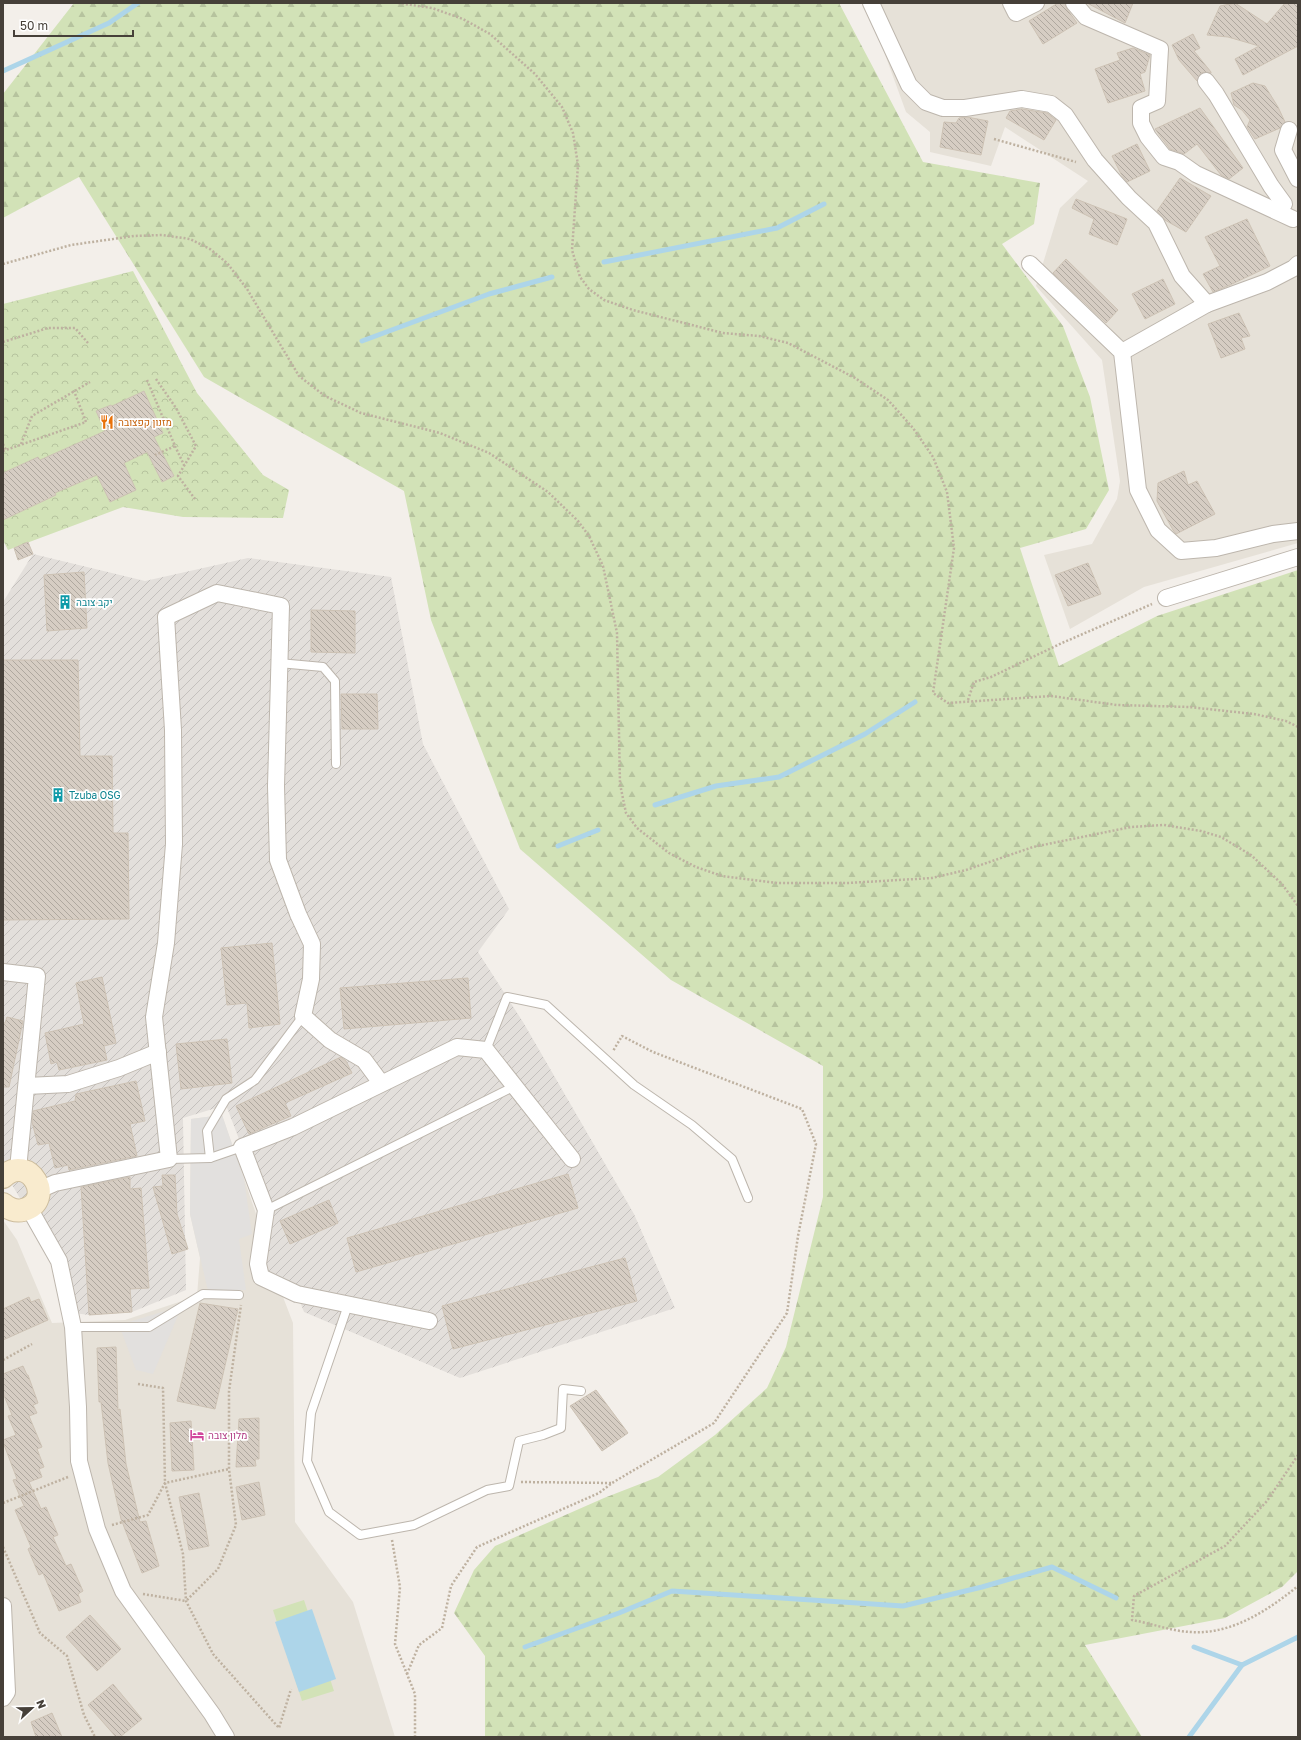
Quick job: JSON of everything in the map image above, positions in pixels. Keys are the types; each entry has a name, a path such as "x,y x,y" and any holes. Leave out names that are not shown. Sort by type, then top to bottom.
{"street":[{"path":"871,3 909,85 926,102 944,108 961,108 1022,99 1051,104 1064,116 1095,160 1129,198 1156,224 1182,276 1207,304"},
{"path":"1011,3 1016,13 1036,3"},
{"path":"1074,3 1086,16 1160,49 1157,101 1141,108 1141,124 1148,137 1164,157 1179,162 1196,174 1295,224"},
{"path":"1206,81 1216,94 1295,224"},
{"path":"1288,130 1283,150 1298,180"},
{"path":"1284,204 1298,186"},
{"path":"1030,264 1122,352 1138,490 1158,530 1181,551 1216,548 1273,534 1298,531"},
{"path":"1122,352 1207,304 1267,282 1294,268 1298,264"},
{"path":"1166,598 1298,557"},
{"path":"3,1204 13,1210 19,1211 55,1182 168,1159 154,1017 166,943 174,844 173,730 166,617 217,593 280,606 276,786 278,860 298,914 312,944 312,979 303,1016 330,1040 364,1060 381,1083"},
{"path":"3,972 37,976 27,1086 7,1174 30,1174 38,1184 34,1199 58,1260 73,1327 78,1407 79,1461 97,1529 123,1591 212,1714 226,1737"},
{"path":"429,1321 297,1294 261,1277 258,1264 266,1210 242,1147 293,1127 457,1047 486,1050 572,1159"},
{"path":"27,1086 68,1084 119,1068 158,1052"},
{"path":"3,1606 7,1692 3,1698"}],"lane":[{"path":"279,663 323,666 335,681 336,764"},
{"path":"486,1050 507,997 546,1005 634,1085 692,1126 732,1159 748,1198"},
{"path":"210,1158 207,1131 226,1098 255,1080 303,1016"},
{"path":"266,1210 515,1086"},
{"path":"168,1159 210,1158 242,1147"},
{"path":"73,1327 149,1327 202,1294 239,1295"},
{"path":"348,1304 311,1413 307,1461 328,1512 360,1535 414,1525 487,1490 509,1486 519,1441 543,1435 561,1428 563,1389 581,1391"}],"path":[{"path":"398,3 432,8 463,19 490,34 535,74 562,107 573,133 578,165 572,250 580,277 590,289 604,300 633,310 723,333 759,336 788,343 862,382 888,400 913,428 933,457 947,492 954,548 933,693 948,702 1051,696 1116,705 1189,707 1254,714 1286,722 1298,727"},
{"path":"994,139 1104,170"},
{"path":"3,264 71,245 134,236 162,235 190,238 210,249 227,263 246,289 299,376 325,396 361,413 440,433 489,453 548,492 578,521 589,536 603,566 617,633 620,784 626,813 637,828 669,853 696,867 722,876 778,883 848,884 932,878 966,870 1033,847 1131,827 1164,825 1201,831 1221,837 1251,855 1282,884 1298,906"},
{"path":"3,342 48,328 75,328 88,343"},
{"path":"156,379 176,408 196,446 178,476 195,499"},
{"path":"147,380 184,465"},
{"path":"21,445 32,416 90,382"},
{"path":"3,444 5,450 86,422 74,391"},
{"path":"155,455 175,446"},
{"path":"968,700 974,682 992,677 1062,643 1166,598"},
{"path":"407,1674 418,1645 442,1628 451,1586 477,1547 599,1493 714,1423 787,1313 798,1236 816,1144 802,1109 652,1052 622,1036 607,1060"},
{"path":"186,1601 218,1569 236,1525 229,1468 229,1392 241,1309 239,1295"},
{"path":"3,1360 32,1344"},
{"path":"138,1384 163,1388 165,1483 183,1554 186,1601 213,1654 279,1728 291,1690"},
{"path":"1298,1455 1267,1501 1225,1546 1134,1596 1132,1620 1190,1632 1225,1629 1250,1619 1298,1586"},
{"path":"97,1529 148,1515 165,1483 229,1468"},
{"path":"3,1503 82,1472"},
{"path":"509,1486 519,1482 612,1484"},
{"path":"390,1529 400,1587 395,1644 415,1694 415,1737"},
{"path":"3,1547 40,1633 67,1656 84,1715 95,1737"},
{"path":"123,1591 186,1601"}],"shaded area":[{"path":"864,3 1298,3 1298,543 1144,587 1070,629 1044,555 1092,544 1117,499 1120,481 1102,360 1036,286 1060,208 1088,181 1005,127 991,166 930,152 930,132 906,112 868,8"},
{"path":"33,554 145,581 248,558 391,577 423,744 509,909 478,952 523,1022 634,1214 675,1308 460,1378 304,1312 297,1294 282,1280 264,1267 266,1210 226,1105 183,1118 186,1290 132,1312 89,1315 74,1313 56,1260 11,1183 3,1173 3,602"},
{"path":"222,1115 265,1240 273,1271 293,1323 295,1522 353,1602 395,1737 3,1737 3,1220 17,1240 52,1323 125,1320 197,1296 200,1258 190,1214 191,1119"},
{"path":"222,1115 244,1179 252,1234 239,1239 246,1290 208,1291 190,1214 191,1119"},
{"path":"182,1306 153,1374 136,1370 119,1325"}],"green space":[{"path":"74,3 839,3 923,162 1040,183 1034,224 1002,244 1063,326 1090,397 1109,490 1086,529 1020,548 1059,666 1157,616 1298,570 1298,1571 1282,1587 1225,1618 1085,1645 1142,1737 485,1737 485,1656 454,1613 474,1570 495,1546 604,1498 658,1477 715,1435 767,1388 786,1347 823,1197 823,1066 671,980 520,849 431,620 404,491 204,377 79,177 3,218 3,94"},
{"path":"133,271 197,393 263,475 289,490 283,518 183,517 123,507 8,550 3,540 3,304"},
{"path":"304,1600 334,1691 302,1701 273,1610"}],"water":[{"path":"312,1609 336,1679 299,1692 275,1622"}],"building":[{"path":"1058,3 1065,3 1067,9 1077,23 1043,44 1029,21"},
{"path":"1087,3 1133,3 1125,23"},
{"path":"1235,3 1267,24 1285,3 1298,3 1298,46 1243,75 1235,59 1259,46 1228,37 1207,35 1220,6"},
{"path":"1193,34 1200,48 1194,51 1211,72 1201,73 1197,81 1179,60 1172,45"},
{"path":"1133,48 1150,55 1145,72 1140,74 1145,91 1108,103 1095,69 1120,60 1117,53"},
{"path":"1253,83 1265,86 1285,122 1280,128 1255,139 1247,127 1250,120 1242,110 1234,105 1231,93"},
{"path":"1200,108 1243,168 1229,179 1221,175 1197,144 1184,154 1170,149 1155,129"},
{"path":"1022,109 1047,113 1056,120 1044,140 1006,118 1010,111"},
{"path":"967,117 988,121 981,155 940,147 944,122 956,123 959,118"},
{"path":"1137,144 1150,171 1127,182 1112,156"},
{"path":"1180,178 1211,196 1186,232 1165,220 1157,211"},
{"path":"1076,199 1127,219 1117,245 1089,234 1094,219 1072,208"},
{"path":"1247,219 1270,266 1213,292 1203,274 1220,266 1205,237"},
{"path":"1066,259 1118,310 1106,323 1053,273"},
{"path":"1163,279 1175,304 1145,319 1132,294"},
{"path":"1239,313 1250,336 1241,338 1245,349 1221,358 1208,324"},
{"path":"144,391 163,433 154,437 174,476 162,482 147,452 124,463 136,490 110,502 97,475 55,493 56,495 3,520 3,473 38,457 40,460 105,431 96,411 111,405 112,406"},
{"path":"1184,471 1188,485 1197,481 1215,514 1176,534 1157,501 1158,483"},
{"path":"28,542 33,554 18,560 14,548"},
{"path":"1088,563 1101,594 1068,606 1055,575"},
{"name":"יקב צובה","path":"84,572 87,628 47,631 44,575"},
{"path":"311,610 355,611 355,653 311,652"},
{"name":"Tzuba OSG","path":"3,660 78,660 80,756 112,756 113,833 128,833 129,919 3,920"},
{"path":"341,694 377,694 378,729 342,729"},
{"path":"272,943 280,1024 249,1028 247,1003 227,1005 221,948"},
{"path":"102,977 116,1043 104,1046 107,1060 59,1070 57,1062 51,1064 45,1033 84,1024 76,983"},
{"path":"468,978 471,1018 344,1029 340,988"},
{"path":"7,1017 23,1021 9,1087 3,1087 3,1023 5,1023"},
{"path":"227,1039 232,1083 181,1089 176,1044"},
{"path":"341,1057 346,1061 352,1073 285,1103 291,1116 249,1134 236,1106"},
{"path":"136,1081 145,1121 130,1124 137,1156 69,1170 68,1165 55,1168 49,1143 38,1145 32,1122 33,1111 75,1101 76,1094"},
{"path":"568,1174 578,1208 356,1272 347,1238"},
{"path":"162,1175 175,1175 177,1214 188,1249 172,1254 153,1187 163,1186"},
{"path":"130,1177 130,1189 141,1188 149,1288 130,1289 132,1312 89,1315 81,1187"},
{"path":"329,1200 338,1223 290,1244 280,1221"},
{"path":"625,1258 637,1301 453,1349 442,1306"},
{"path":"29,1297 31,1302 39,1299 48,1320 3,1340 3,1309"},
{"path":"200,1303 238,1309 215,1409 177,1401"},
{"path":"116,1347 118,1410 120,1409 126,1464 140,1522 146,1521 159,1566 142,1573 121,1519 108,1463 101,1402 99,1402 97,1348"},
{"path":"23,1366 28,1375 38,1403 33,1405 37,1413 29,1416 42,1447 37,1449 44,1467 39,1469 42,1477 29,1482 41,1509 46,1507 58,1535 53,1537 66,1566 71,1564 83,1591 78,1594 81,1602 59,1611 43,1573 39,1575 28,1549 31,1547 15,1510 24,1506 13,1480 17,1479 3,1442 3,1440 16,1435 8,1416 12,1415 3,1393 3,1374"},
{"path":"596,1390 628,1433 602,1451 570,1406"},
{"path":"259,1418 259,1459 255,1459 256,1466 236,1467 239,1419"},
{"path":"191,1421 194,1470 172,1471 170,1423"},
{"path":"259,1482 265,1515 242,1520 236,1487"},
{"path":"199,1493 209,1546 189,1550 179,1497"},
{"path":"90,1615 121,1649 97,1671 66,1637"},
{"path":"113,1684 142,1719 120,1737 116,1737 88,1705"},
{"path":"52,1713 62,1737 36,1737 31,1722"}],"waterway":[{"path":"3,71 109,23 138,3"},
{"path":"604,262 777,228 824,204"},
{"path":"362,341 489,294 552,277"},
{"path":"655,805 716,786 779,777 865,734 915,702"},
{"path":"558,846 598,830"},
{"path":"525,1647 619,1613 672,1591 903,1606 982,1587 1052,1567 1116,1598"},
{"path":"1194,1647 1242,1665 1298,1637"},
{"path":"1189,1737 1242,1665"}],"place":[{"name":"מזנון קפצובה","path":"107,422"},
{"name":"יקב צובה","path":"65,602"},
{"name":"Tzuba OSG","path":"58,795"},
{"name":"מלון צובה","path":"197,1435"}]}
